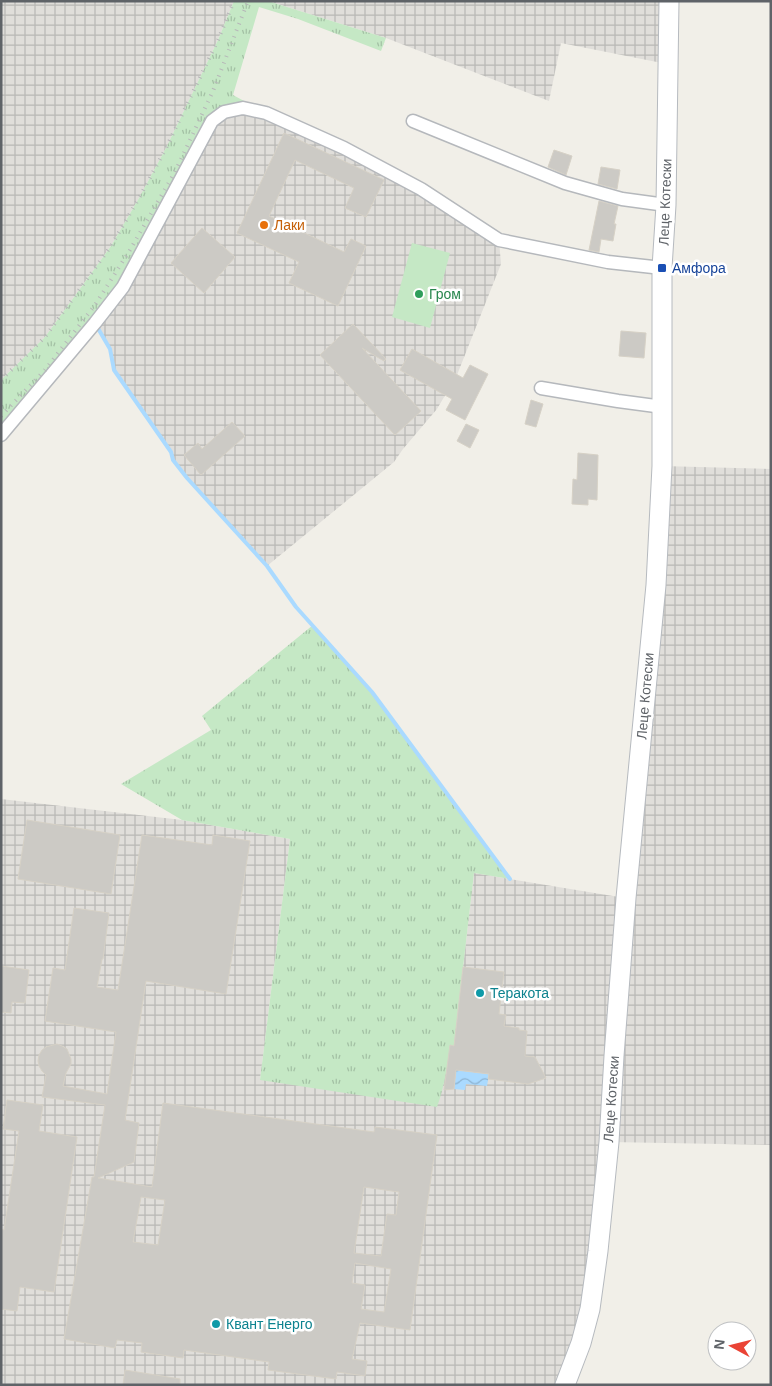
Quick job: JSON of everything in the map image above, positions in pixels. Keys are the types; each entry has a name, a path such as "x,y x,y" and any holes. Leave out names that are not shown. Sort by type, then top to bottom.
{"main road":[{"name":"Леце Котески","path":"567,1384 590,1309 598,1251 609,1142 625,908 656,585 662,466 662,268 666,205 669,1"}],"street":[{"path":"1,435 123,287 212,121 224,112 243,108 266,113 308,131 421,188 499,240 608,262 662,268"},
{"path":"413,120 565,183 622,198 666,205"},
{"path":"541,388 618,402 663,407"}],"shaded area":[{"path":"1,1 234,1 218,40 166,148 111,246 45,337 1,380"},
{"path":"268,1 669,1 667,64 561,43 549,101 386,38"},
{"path":"243,108 291,123 499,240 501,264 457,375 437,409 394,462 267,566 173,460 171,452 114,370 110,349 95,323 212,121"},
{"path":"662,466 771,469 771,1145 609,1142 598,1251 565,1385 1,1385 1,799 182,820 290,839 260,1080 448,1060 454,1044 474,873 625,898"}],"green space":[{"path":"234,1 268,1 386,38 381,51 298,19 259,7 233,95 266,113 224,112 123,287 1,435 1,380 45,337 111,246 166,148 218,40"},
{"name":"Гром","path":"412,243 450,253 430,328 392,317"},
{"path":"313,625 372,692 510,879 474,873 454,1045 437,1107 260,1080 290,839 182,820 121,784 211,730 202,716"}],"water":[{"path":"456,1070 489,1074 487,1086 466,1084 465,1090 454,1089"}],"building":[{"name":"Лаки","path":"284,133 384,180 366,217 345,208 354,188 295,160 269,216 344,252 351,239 366,246 338,306 289,283 299,262 237,233"},
{"path":"554,150 572,156 566,175 548,167"},
{"path":"601,167 620,170 617,189 598,184"},
{"path":"599,201 618,206 613,241 601,239 599,252 589,250"},
{"path":"202,228 235,257 204,293 171,263"},
{"path":"353,324 386,359 384,361 362,348 421,411 395,435 320,355"},
{"path":"621,331 646,333 644,358 619,356"},
{"path":"412,349 463,378 470,365 488,374 465,420 446,410 452,399 400,370"},
{"path":"531,400 543,404 536,427 525,424"},
{"path":"232,422 245,436 201,475 184,455 198,443 202,449"},
{"path":"466,424 479,430 470,448 457,441"},
{"path":"578,453 598,455 597,500 588,499 588,505 572,504 573,479 577,480"},
{"path":"27,820 120,835 111,894 18,879"},
{"path":"142,835 212,845 213,835 250,841 226,994 146,981 125,1120 139,1123 134,1162 98,1178 152,1187 163,1103 374,1132 375,1127 437,1135 410,1330 360,1323 352,1359 367,1361 365,1376 337,1372 336,1379 268,1370 269,1362 184,1350 183,1358 141,1352 142,1343 117,1340 115,1348 64,1339 92,1177 94,1177 105,1105 42,1097 46,1075 39,1066 39,1055 46,1047 57,1044 62,1046 67,1049 71,1059 63,1086 107,1094 116,1032 45,1021 53,968 65,970 74,908 109,913 97,987 118,990","holes":["364,1187 399,1192 396,1215 387,1214 381,1256 354,1253","141,1197 165,1200 158,1245 133,1242","355,1263 391,1269 384,1312 361,1309 365,1285 352,1283"]},
{"path":"1,966 29,970 25,1003 12,1002 11,1013 1,1012"},
{"name":"Теракота","path":"463,967 504,972 499,1014 506,1015 504,1026 527,1031 525,1056 535,1057 546,1078 528,1084 488,1079 489,1074 456,1070 454,1089 444,1090 450,1045 454,1046"},
{"path":"7,1100 43,1105 39,1131 77,1137 54,1292 20,1287 17,1311 1,1309 1,1229 4,1230 19,1131 3,1129"},
{"path":"125,1370 180,1379 180,1385 123,1385"}],"waterway":[{"path":"96,325 110,349 114,370 171,452 173,460 267,566 296,607 372,692 510,879"}],"railway":[{"path":"1,380 45,337 111,246 166,148 218,40 234,1"},
{"path":"1,416 45,370 95,305 130,250 175,172 213,91 248,1"}],"place":[{"name":"Лаки","path":"264,225"},
{"name":"Амфора","path":"662,268"},
{"name":"Гром","path":"419,294"},
{"name":"Теракота","path":"480,993"},
{"name":"Квант Енерго","path":"216,1324"}]}
